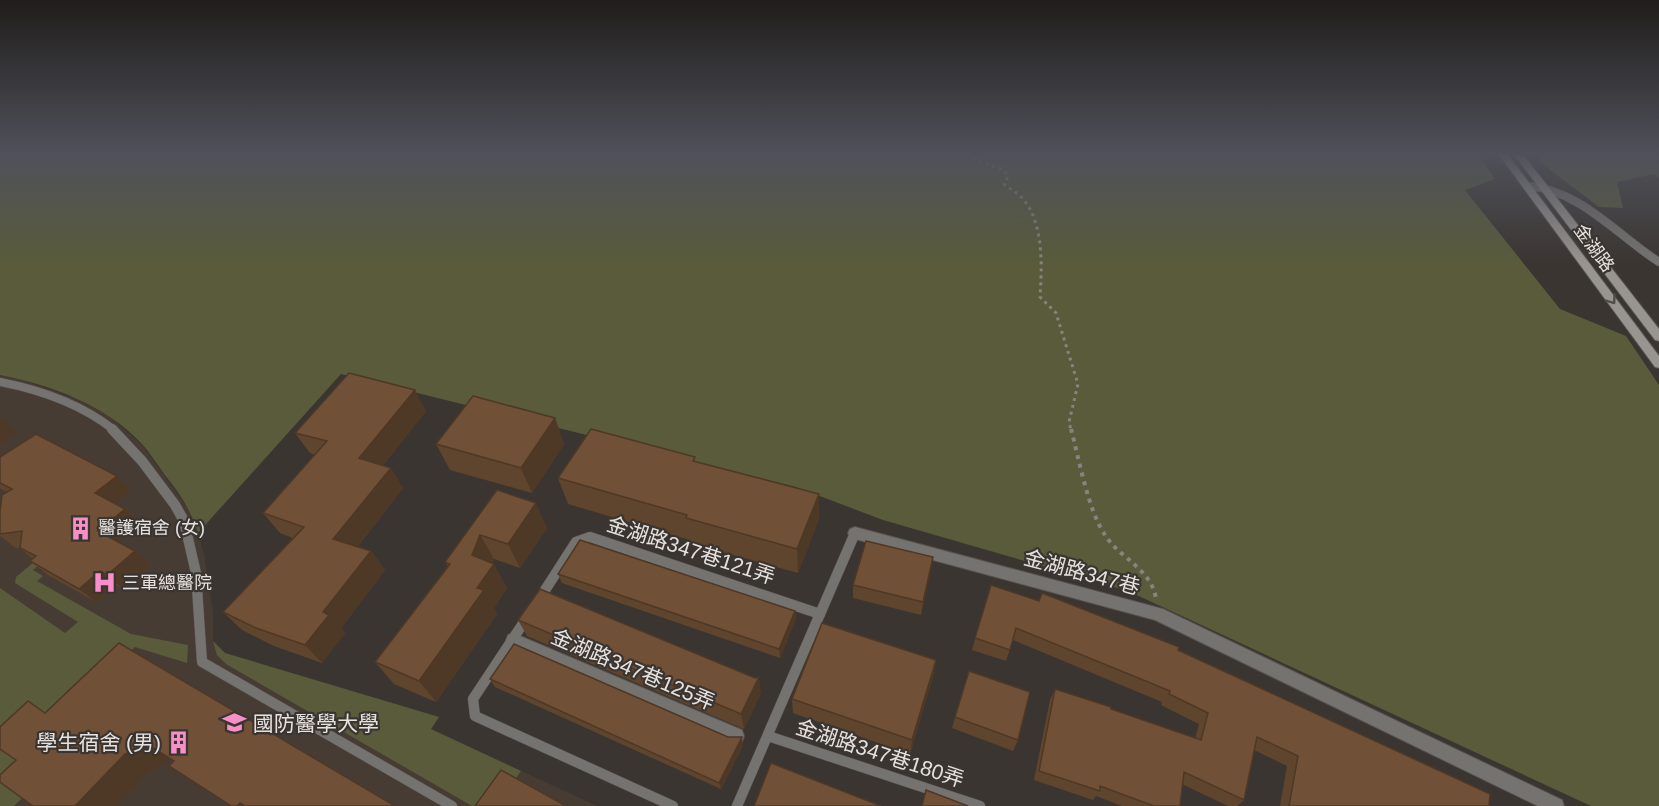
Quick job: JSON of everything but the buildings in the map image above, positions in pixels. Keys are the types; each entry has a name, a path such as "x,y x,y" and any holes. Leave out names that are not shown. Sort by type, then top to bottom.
{"main road":[{"name":"金湖路","path":"1531,190 1659,364"},
{"name":"金湖路","path":"1547,190 1659,337"}],"street":[{"name":"金湖路347巷","path":"855,533 1158,614 1556,806"},
{"name":"金湖路347巷125弄","path":"513,640 736,736"}],"lane":[{"path":"1555,190 1586,206 1610,227 1659,262"},
{"path":"0,382 50,396 100,421 134,450 167,494 183,519 188,537 200,607 202,662 452,806"},
{"name":"金湖路347巷","path":"737,806 855,533"},
{"name":"金湖路347巷121弄","path":"673,806 475,717 473,699 513,640 547,597 576,542 590,537 820,614"},
{"name":"金湖路347巷180弄","path":"768,736 980,806"}],"path":[{"path":"1011,190 1023,199 1033,215 1042,264 1040,297 1056,313 1078,384 1069,422 1094,511 1105,536 1137,565 1155,591 1158,614"}],"shaded area":[{"path":"0,375 23,380 75,398 108,415 142,445 192,514 204,554 213,612 213,641 225,653 439,717 431,729 597,806 0,806"}],"green space":[{"path":"0,190 1466,190 1560,309 1626,336 1659,385 1659,806 1591,806 1128,591 883,520 796,487 341,374 198,533 180,495 145,447 128,430 112,418 77,399 39,385 0,375"},
{"path":"1576,190 1619,190 1623,208 1599,207"},
{"path":"40,557 40,564 33,570 43,576 37,581 131,634 188,645 187,663 135,647 70,708 96,725 14,806 0,806 0,588 65,633 78,622 15,583 16,577"},
{"path":"213,641 225,653 439,717 431,729 521,771 497,806 472,806 226,664 217,655"}],"place":[{"name":"醫護宿舍 (女)","path":"80,528"},
{"name":"三軍總醫院","path":"104,583"},
{"name":"國防醫學大學","path":"235,723"},
{"name":"學生宿舍 (男)","path":"179,742"}]}
